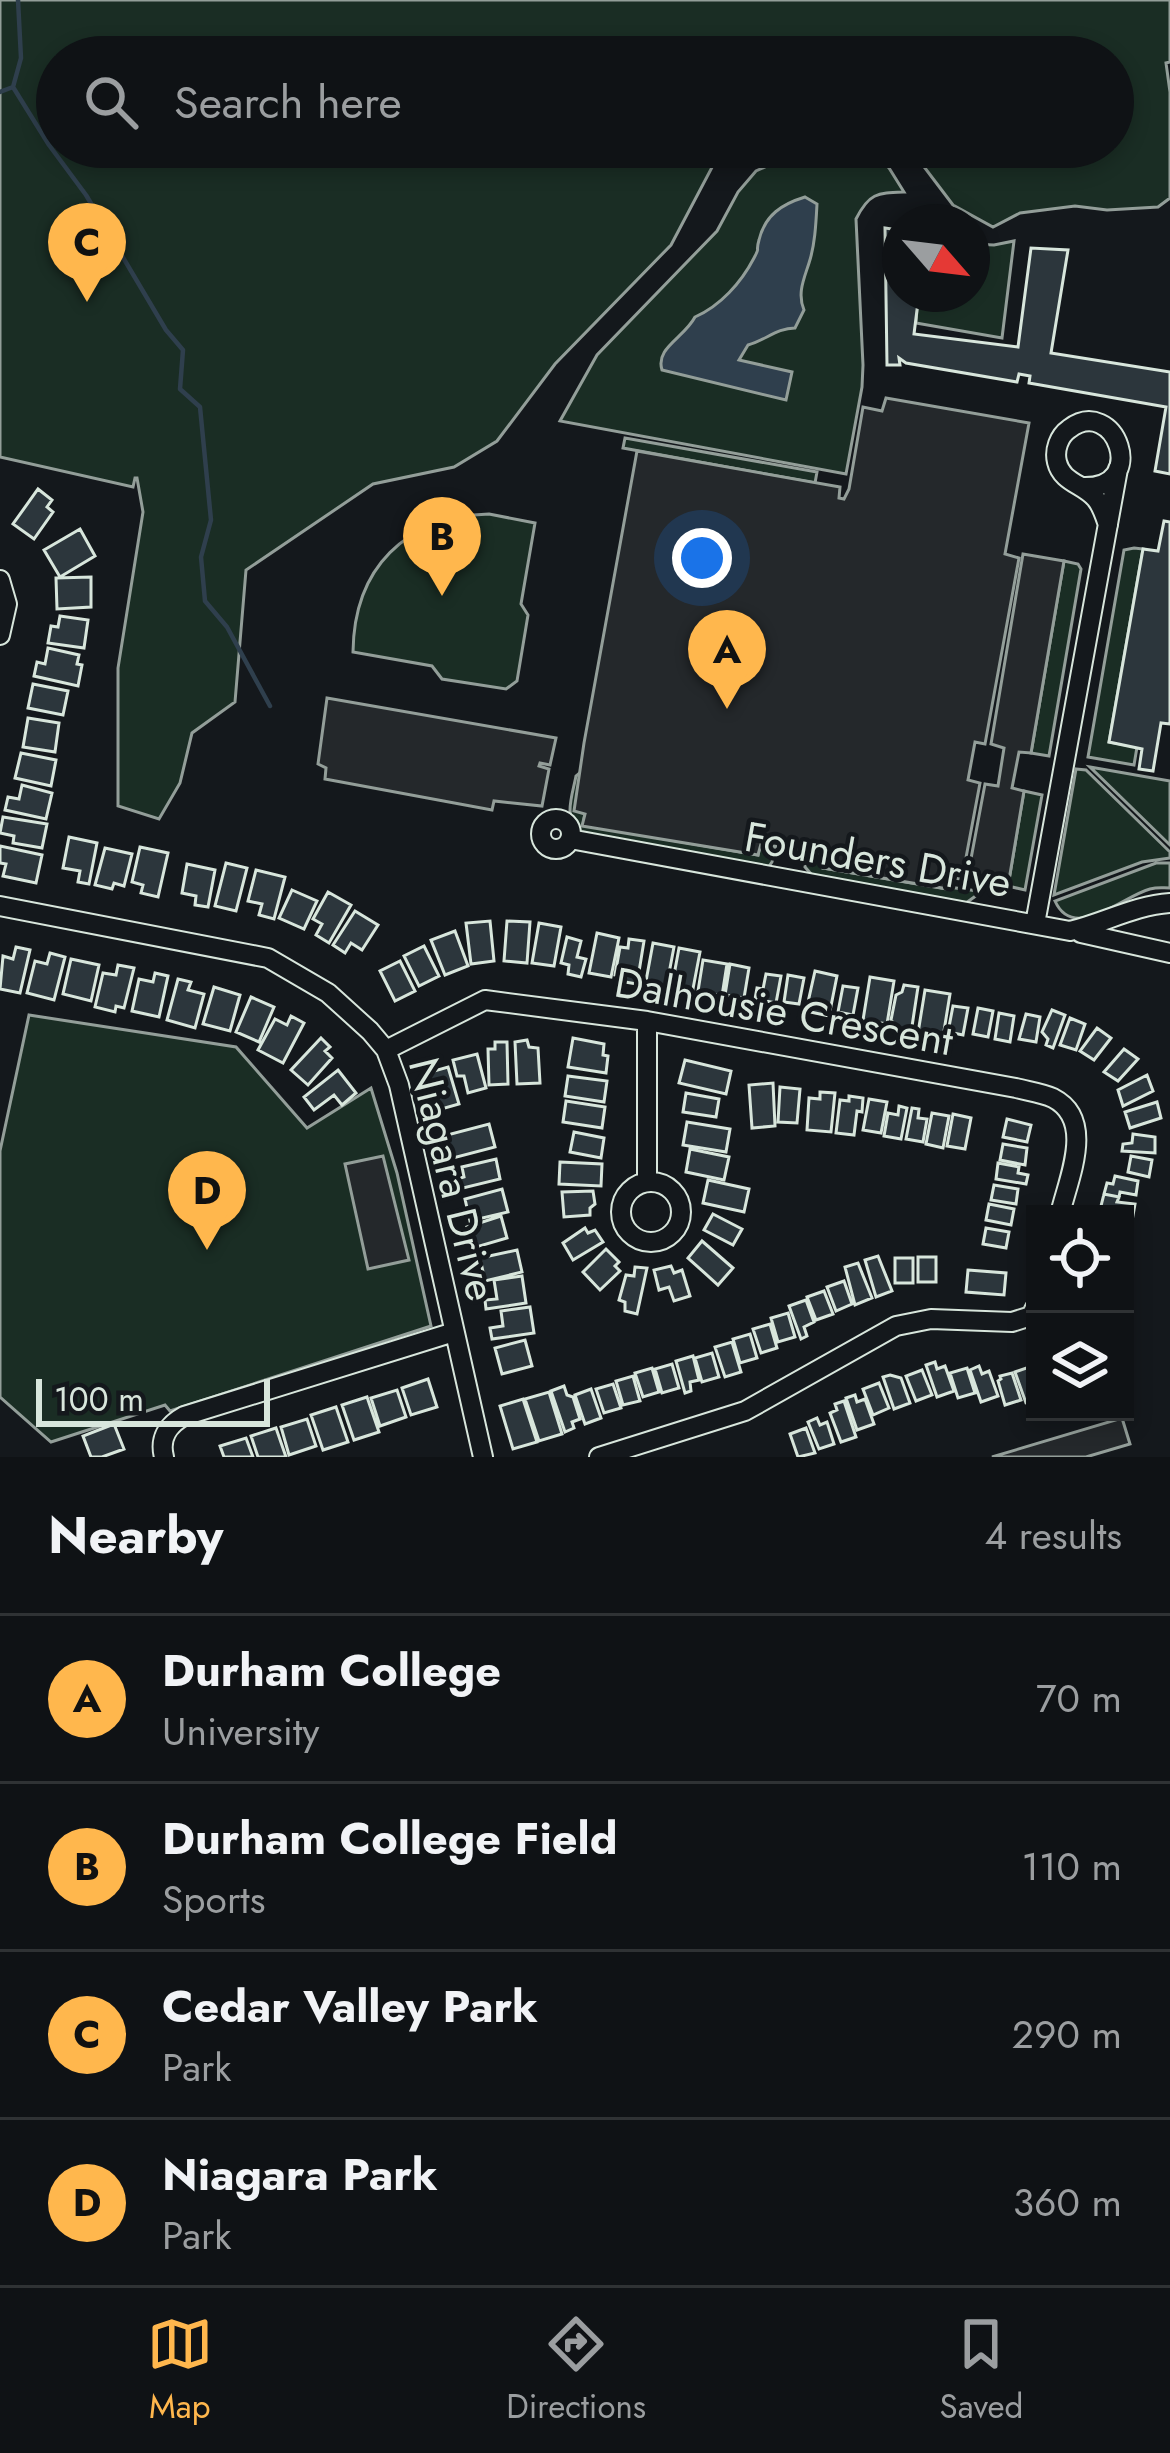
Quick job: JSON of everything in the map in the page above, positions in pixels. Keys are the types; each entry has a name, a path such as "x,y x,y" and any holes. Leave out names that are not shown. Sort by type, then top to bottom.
{"street":[{"path":"1035,924 1108,525 1121,448 1110,430 1090,422 1070,428 1057,446 1058,467 1097,500 1108,525"},
{"path":"1082,487 1103,484 1118,469"},
{"path":"0,580 7,604 0,635"},
{"name":"Founders Drive","path":"570,839 1070,931 1153,904 1170,903"},
{"name":"Niagara Drive","path":"0,906 268,958 328,993 370,1031 386,1050 399,1084 483,1457"},
{"path":"1070,931 1170,952"},
{"name":"Dalhousie Crescent","path":"386,1050 485,1000 647,1022 1016,1088 1054,1099 1070,1112 1078,1135 1062,1205"},
{"path":"647,1022 647,1182"},
{"path":"598,1457 745,1411 896,1326 931,1319 1012,1322 1032,1313"},
{"path":"164,1457 166,1432 184,1416 454,1332"}],"green space":[{"path":"0,0 1170,0 1170,62 1166,63 1170,198 1158,207 1107,210 1075,206 1020,213 993,227 990,204 952,204 925,168 1134,168 1134,36 36,36 36,168 712,168 671,245 555,364 497,441 454,467 373,484 246,570 235,702 192,733 180,783 159,819 118,806 118,668 143,512 137,478 133,487 0,457"},
{"path":"889,168 904,192 875,196 856,219 863,365 846,474 560,421 597,355 717,231 738,192 756,171"},
{"path":"1014,241 1002,338 916,323 917,312 990,312 990,245"},
{"path":"625,438 817,472 815,483 623,448"},
{"path":"489,514 535,523 521,604 528,615 517,681 506,689 442,679 432,666 353,652 363,595 390,553 432,525"},
{"path":"1143,549 1109,742 1137,747 1134,765 1088,757 1124,550"},
{"path":"1064,561 1081,569 1049,756 1031,753"},
{"path":"1090,767 1170,781 1170,845"},
{"path":"1076,769 1086,770 1170,852 1170,858 1142,862 1054,895"},
{"path":"582,771 583,825 758,855 760,844 772,846 781,821 772,862 767,869 580,833 570,806 576,776"},
{"path":"1024,791 1042,795 1025,890 1008,886"},
{"path":"813,819 813,853 825,854 823,868 978,891 977,895 966,903 812,875 805,867"},
{"path":"1156,863 1170,863 1170,888 1150,889 1086,918 1063,913 1055,901"},
{"path":"29,1015 236,1047 307,1128 371,1088 397,1173 431,1326 170,1411 165,1405 51,1442 0,1397 0,1151"}],"shaded area":[{"path":"886,398 1029,423 1005,554 1019,558 985,744 975,742 968,780 980,783 962,879 950,878 948,889 823,868 824,854 761,844 758,855 582,826 585,814 574,811 637,451 840,487 839,498 844,499 863,407 882,411"},
{"path":"1023,554 1064,561 1031,753 1019,752 1012,788 1024,791 1008,886 967,880 985,784 998,786 1004,748 991,744"},
{"path":"327,698 556,738 550,765 539,766 549,769 542,806 494,801 492,810 325,779 326,768 318,764"},
{"path":"383,1156 409,1260 368,1269 345,1164"},
{"path":"1112,1421 1123,1421 1130,1444 1086,1457 992,1457"}],"water":[{"path":"805,197 817,204 813,249 801,292 804,310 795,328 748,345 739,360 792,372 786,400 662,370 666,349 743,276 770,217"}],"building":[{"path":"1031,248 1068,250 1051,353 1170,372 1170,474 1155,471 1166,407 1029,383 1030,376 1019,374 1017,382 899,358 900,365 887,365 886,312 917,312 914,334 1018,347"},
{"path":"38,489 52,500 47,507 53,512 34,539 13,524"},
{"path":"1164,521 1170,522 1170,724 1161,723 1153,771 1139,769 1142,749 1109,742 1143,549 1158,551"},
{"path":"80,529 95,556 60,577 44,550"},
{"path":"91,577 91,607 57,609 56,578"},
{"path":"60,616 88,620 84,648 48,643 51,626 58,627"},
{"path":"48,648 79,655 78,686 34,676 37,662 45,664"},
{"path":"33,684 68,691 63,715 28,708"},
{"path":"28,718 59,723 55,752 23,747"},
{"path":"21,753 56,760 51,786 15,778"},
{"path":"22,785 52,793 46,819 5,810 8,797 19,799"},
{"path":"3,817 47,824 42,848 13,843 14,836 0,833"},
{"path":"69,837 97,843 89,884 78,882 80,871 63,868"},
{"path":"0,846 42,855 36,883 3,876 6,864 0,863"},
{"path":"140,847 168,853 158,897 141,893 143,885 132,882"},
{"path":"105,848 132,854 124,886 95,885"},
{"path":"226,863 247,868 236,911 215,906"},
{"path":"187,864 215,870 208,907 195,905 196,896 182,893"},
{"path":"256,870 285,877 274,919 259,915 262,904 248,901"},
{"path":"292,890 317,901 304,929 279,918"},
{"path":"328,892 351,905 329,943 316,935 322,924 313,919"},
{"path":"355,911 378,925 362,950 351,943 345,953 333,945"},
{"path":"490,921 494,961 471,964 466,923"},
{"path":"507,921 530,922 527,963 504,961"},
{"path":"539,923 561,927 554,966 532,963"},
{"path":"455,931 468,966 445,975 431,940"},
{"path":"597,933 619,938 611,977 589,973"},
{"path":"567,937 581,941 577,957 586,959 581,977 568,974 569,965 561,963"},
{"path":"629,939 644,941 637,984 615,975 620,947 628,948"},
{"path":"653,943 674,947 666,989 646,981"},
{"path":"424,946 439,976 419,986 404,956"},
{"path":"16,947 30,950 20,993 0,989 3,956 13,959"},
{"path":"679,948 700,952 692,994 672,986"},
{"path":"50,953 65,957 54,1000 27,993 35,961 47,964"},
{"path":"71,959 99,965 91,1001 63,994"},
{"path":"703,960 727,964 722,996 698,991"},
{"path":"400,961 415,991 395,1001 380,971"},
{"path":"730,964 749,968 744,998 725,995"},
{"path":"118,965 134,968 124,1008 116,1006 115,1012 95,1007 103,973 116,975"},
{"path":"815,971 837,976 829,1016 806,1011"},
{"path":"155,973 168,976 159,1017 132,1011 139,979 153,982"},
{"path":"766,974 781,976 776,1003 755,999"},
{"path":"788,975 804,978 799,1004 784,1002"},
{"path":"870,977 894,981 887,1024 863,1020"},
{"path":"178,979 191,982 188,990 204,994 195,1028 167,1020"},
{"path":"904,985 918,987 911,1033 899,1031 891,1020 896,995"},
{"path":"843,986 858,988 853,1015 838,1012"},
{"path":"214,987 240,995 230,1031 203,1024"},
{"path":"925,990 950,994 943,1037 918,1033"},
{"path":"251,997 274,1007 259,1042 236,1032"},
{"path":"953,1006 968,1008 963,1035 948,1032"},
{"path":"978,1008 993,1011 988,1037 973,1034"},
{"path":"1052,1010 1065,1015 1053,1048 1046,1045 1048,1039 1042,1032"},
{"path":"999,1013 1014,1016 1010,1042 995,1039"},
{"path":"1026,1014 1040,1017 1036,1042 1019,1039"},
{"path":"291,1016 304,1023 283,1063 258,1050 275,1019 287,1025"},
{"path":"1070,1018 1085,1024 1076,1050 1060,1045"},
{"path":"1097,1028 1111,1038 1094,1060 1080,1051"},
{"path":"321,1038 332,1058 308,1085 291,1070"},
{"path":"573,1038 604,1044 606,1073 568,1067"},
{"path":"527,1040 529,1047 538,1048 540,1083 517,1084 515,1042"},
{"path":"495,1042 507,1042 508,1084 489,1085 488,1049 495,1049"},
{"path":"1124,1049 1138,1059 1118,1081 1104,1072"},
{"path":"477,1054 486,1088 468,1093 453,1060"},
{"path":"685,1060 731,1071 726,1094 679,1083"},
{"path":"448,1067 459,1104 438,1110 427,1073"},
{"path":"338,1070 356,1093 342,1105 334,1095 314,1110 304,1097"},
{"path":"1147,1075 1153,1091 1123,1106 1118,1090"},
{"path":"568,1076 607,1081 604,1102 565,1096"},
{"path":"773,1083 775,1126 752,1128 749,1085"},
{"path":"780,1087 800,1089 797,1123 778,1122"},
{"path":"820,1092 835,1093 831,1132 807,1130 809,1098 820,1099"},
{"path":"686,1093 719,1099 716,1117 683,1112"},
{"path":"849,1096 863,1098 854,1135 836,1133 840,1100 849,1101"},
{"path":"869,1099 887,1102 881,1133 863,1130"},
{"path":"566,1101 605,1107 602,1128 563,1122"},
{"path":"1157,1102 1161,1118 1130,1128 1125,1112"},
{"path":"899,1106 907,1108 901,1139 884,1136 888,1113 898,1115"},
{"path":"912,1108 919,1109 918,1118 927,1119 923,1142 906,1139"},
{"path":"932,1113 949,1116 943,1148 926,1144"},
{"path":"953,1114 971,1118 965,1149 947,1146"},
{"path":"1007,1119 1031,1125 1027,1142 1003,1137"},
{"path":"687,1122 730,1129 726,1152 683,1145"},
{"path":"489,1124 495,1147 453,1158 447,1135"},
{"path":"574,1132 604,1138 601,1158 570,1152"},
{"path":"1133,1134 1155,1137 1155,1153 1122,1151 1123,1144 1132,1143"},
{"path":"1003,1144 1027,1148 1025,1165 1000,1160"},
{"path":"690,1149 729,1157 724,1180 686,1172"},
{"path":"1131,1156 1152,1160 1149,1177 1128,1172"},
{"path":"496,1159 500,1179 459,1189 462,1167"},
{"path":"560,1162 602,1164 601,1186 559,1184"},
{"path":"998,1163 1019,1167 1018,1173 1028,1175 1026,1184 996,1179"},
{"path":"1115,1176 1138,1181 1136,1195 1104,1194"},
{"path":"708,1180 749,1189 744,1212 703,1203"},
{"path":"994,1185 1018,1189 1016,1204 991,1200"},
{"path":"502,1189 508,1212 470,1221 465,1199"},
{"path":"593,1191 590,1215 564,1217 562,1192"},
{"path":"1104,1194 1119,1197 1117,1202 1135,1204 1134,1210 1134,1205 1101,1205"},
{"path":"989,1204 1014,1209 1011,1225 986,1220"},
{"path":"713,1214 742,1229 733,1245 704,1230"},
{"path":"501,1216 507,1238 473,1248 467,1227"},
{"path":"585,1228 588,1233 595,1230 603,1242 573,1260 563,1243"},
{"path":"986,1228 1009,1232 1006,1248 983,1244"},
{"path":"702,1241 733,1268 718,1285 688,1258"},
{"path":"606,1249 619,1262 615,1266 620,1271 600,1290 583,1272"},
{"path":"517,1250 522,1272 485,1281 480,1258"},
{"path":"878,1256 892,1291 876,1297 865,1260"},
{"path":"918,1257 936,1257 936,1282 918,1282"},
{"path":"895,1258 913,1258 913,1283 895,1283"},
{"path":"858,1263 872,1298 855,1305 845,1267"},
{"path":"671,1266 674,1273 682,1270 690,1296 674,1301 669,1287 659,1290 654,1270"},
{"path":"635,1267 647,1268 637,1314 625,1311 625,1302 619,1300 626,1275 634,1276"},
{"path":"968,1270 1006,1273 1004,1295 966,1292"},
{"path":"522,1276 526,1303 486,1309 485,1300 497,1299 494,1280"},
{"path":"844,1281 852,1304 836,1311 827,1287"},
{"path":"824,1291 833,1314 816,1320 807,1297"},
{"path":"806,1300 814,1322 804,1327 807,1336 801,1339 789,1306"},
{"path":"530,1307 534,1333 492,1339 490,1328 503,1326 501,1311"},
{"path":"788,1313 795,1337 778,1342 771,1318"},
{"path":"770,1324 777,1348 761,1353 753,1329"},
{"path":"750,1334 757,1358 740,1363 733,1339"},
{"path":"525,1340 532,1366 502,1374 495,1348"},
{"path":"732,1342 741,1372 725,1377 715,1347"},
{"path":"712,1353 719,1377 702,1382 695,1358"},
{"path":"693,1356 699,1380 690,1382 691,1391 685,1393 676,1361"},
{"path":"935,1362 937,1369 945,1366 954,1391 937,1397 926,1365"},
{"path":"672,1364 679,1388 662,1393 655,1369"},
{"path":"979,1366 982,1374 989,1371 998,1396 981,1402 970,1370"},
{"path":"652,1368 659,1392 643,1397 635,1373"},
{"path":"967,1368 975,1393 958,1398 950,1373"},
{"path":"1026,1368 1026,1403 1015,1372"},
{"path":"922,1370 932,1395 916,1401 906,1376"},
{"path":"1012,1373 1021,1400 1005,1405 998,1381"},
{"path":"633,1376 640,1401 623,1405 616,1381"},
{"path":"883,1377 901,1378 910,1403 894,1409"},
{"path":"428,1379 437,1407 411,1415 402,1388"},
{"path":"879,1383 889,1408 873,1415 863,1389"},
{"path":"613,1384 621,1408 604,1413 596,1389"},
{"path":"564,1386 580,1419 565,1432 551,1391"},
{"path":"591,1389 601,1418 585,1424 575,1395"},
{"path":"397,1390 406,1417 380,1426 371,1398"},
{"path":"549,1392 562,1434 539,1441 525,1399"},
{"path":"855,1395 857,1402 865,1399 874,1424 857,1430 846,1398"},
{"path":"367,1397 379,1432 354,1440 342,1405"},
{"path":"523,1399 537,1442 513,1449 500,1406"},
{"path":"844,1401 856,1437 841,1442 830,1413"},
{"path":"336,1407 348,1442 323,1450 311,1415"},
{"path":"817,1418 820,1425 827,1422 834,1444 819,1449 808,1422"},
{"path":"307,1419 316,1446 289,1455 281,1427"},
{"path":"114,1424 124,1449 91,1457 83,1436"},
{"path":"276,1428 286,1457 258,1457 251,1436"},
{"path":"806,1428 815,1453 798,1457 790,1434"},
{"path":"246,1438 253,1457 224,1457 220,1446"}],"waterway":[{"path":"13,87 21,58 18,0"},
{"path":"13,87 36,124"},
{"path":"0,92 13,87"},
{"path":"66,168 183,350 180,389 200,407 211,520 201,557 205,601 227,627 270,706"}],"place":[{"name":"Cedar Valley Park","path":"87,302"},
{"name":"Durham College Field","path":"442,596"},
{"name":"Durham College","path":"727,709"},
{"name":"Niagara Park","path":"207,1250"}]}
